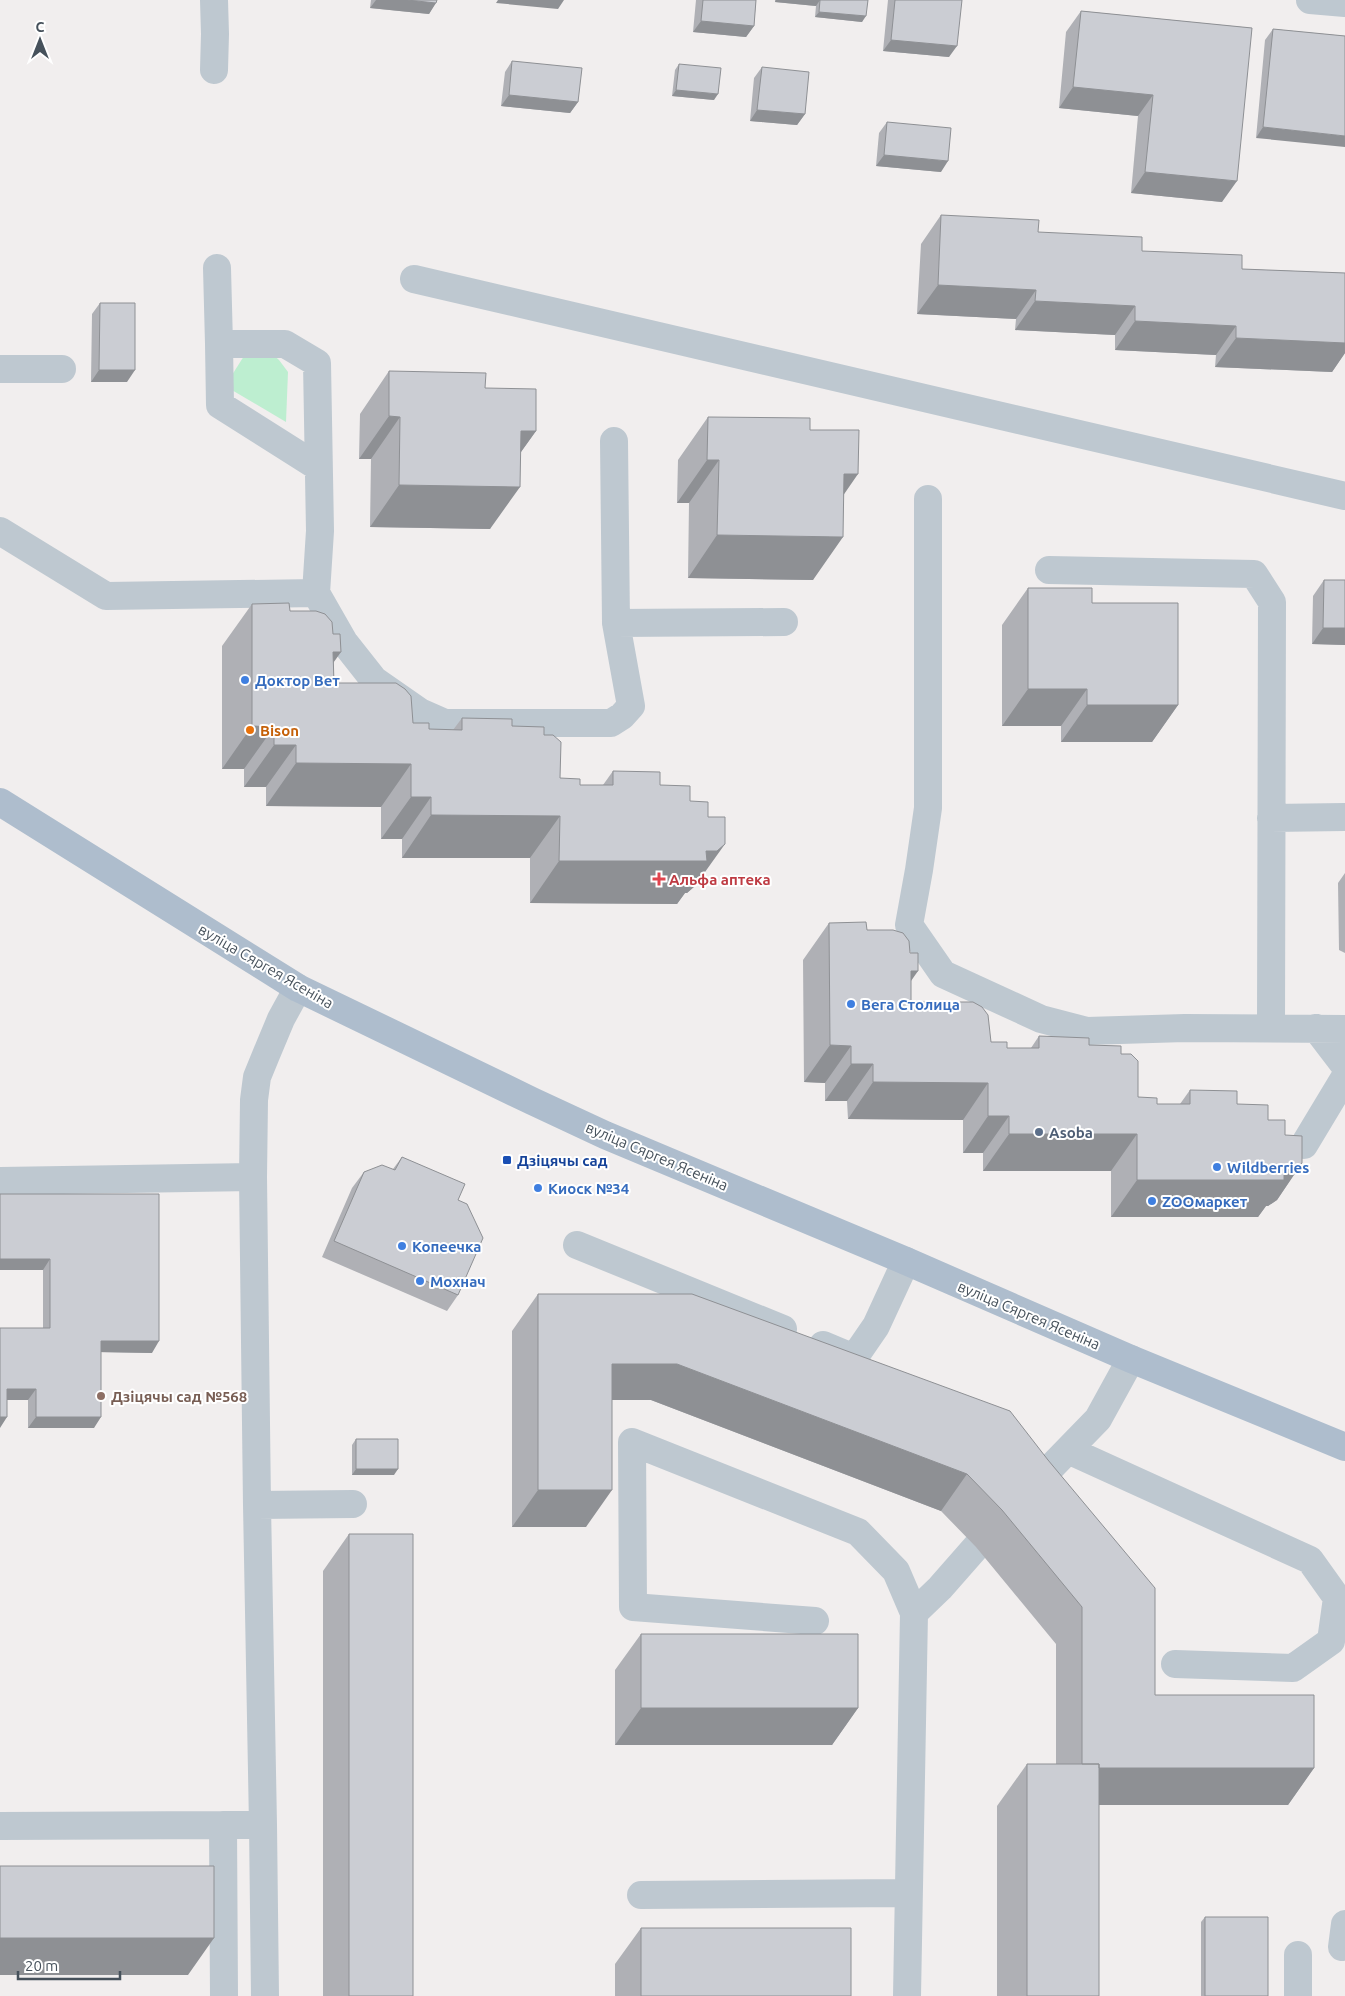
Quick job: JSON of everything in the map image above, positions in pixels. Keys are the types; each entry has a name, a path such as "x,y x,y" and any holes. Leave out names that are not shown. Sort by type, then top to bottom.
{"main road":[{"name":"вуліца Сяргея Ясеніна","path":"0,802 298,988 605,1135 906,1261 1131,1359 1345,1447"}],"street":[{"path":"214,0 214,70"},
{"path":"1310,0 1345,3"},
{"path":"217,268 220,405 318,467"},
{"path":"414,279 1345,496"},
{"path":"219,344 285,344 317,363 320,531 316,593 344,642 374,680 420,712 445,723 611,723 622,716 630,706 616,623 614,442"},
{"path":"0,370 62,369"},
{"path":"928,499 928,808 909,925 943,974 1041,1019 1087,1031 1345,1028"},
{"path":"0,532 106,596 316,593"},
{"path":"1049,570 1254,574 1272,602 1272,1028"},
{"path":"616,623 784,622"},
{"path":"1271,818 1345,818"},
{"path":"265,1996 257,1505 253,1177 254,1100 257,1077 281,1019 298,988"},
{"path":"1316,1028 1345,1066"},
{"path":"1304,1145 1345,1077"},
{"path":"0,1181 253,1177"},
{"path":"577,1245 854,1358 876,1326 906,1261"},
{"path":"1022,1497 1098,1419 1131,1359"},
{"path":"815,1621 633,1607 632,1442 858,1532 896,1571 914,1613 907,1892 907,1996"},
{"path":"1068,1450 1310,1560 1337,1598 1330,1641 1293,1668 1175,1664"},
{"path":"257,1505 353,1504"},
{"path":"914,1613 940,1588 976,1547"},
{"path":"223,1825 224,1996"},
{"path":"0,1826 263,1825"},
{"path":"641,1895 907,1892"},
{"path":"1298,1955 1298,1996"}],"green space":[{"path":"271,353 288,372 286,422 225,386 244,356"}],"building":[{"path":"407,0 437,0 436,3"},
{"path":"703,0 756,0 754,26 701,21"},
{"path":"820,0 868,0 866,16 819,12"},
{"path":"895,0 962,0 957,46 891,40"},
{"path":"1081,11 1252,28 1237,181 1145,172 1153,95 1073,87"},
{"path":"1273,29 1345,36 1345,136 1263,127"},
{"path":"512,61 582,68 578,102 509,95"},
{"path":"679,64 721,68 718,94 676,90"},
{"path":"762,67 809,72 805,114 757,110"},
{"path":"887,122 951,128 948,161 884,155"},
{"path":"941,215 1039,220 1038,232 1142,237 1142,251 1242,255 1242,269 1345,273 1345,343 1236,338 1236,326 1135,321 1135,306 1035,301 1036,290 938,285"},
{"path":"100,303 135,303 135,370 99,370"},
{"path":"389,371 486,373 485,388 536,389 536,431 521,431 520,487 399,485 400,417 389,416"},
{"path":"708,417 810,418 810,430 859,430 858,474 844,474 843,537 717,535 719,460 707,460"},
{"path":"1324,580 1345,580 1345,628 1323,628"},
{"path":"1028,588 1092,588 1092,603 1178,603 1178,705 1087,705 1087,689 1028,689"},
{"path":"289,603 290,611 316,611 325,614 332,622 333,634 340,634 341,652 333,652 334,683 396,683 411,696 413,723 429,723 429,729 462,730 462,718 512,719 512,726 544,727 544,735 553,735 561,742 560,778 580,779 580,785 613,785 613,771 660,772 660,785 690,786 690,801 708,802 708,817 725,817 725,844 717,851 706,851 707,861 559,861 560,816 431,815 431,797 411,797 411,764 296,763 296,745 274,745 274,727 252,726 252,604"},
{"path":"866,922 867,930 893,930 903,933 909,941 910,953 918,953 918,971 911,971 911,1002 973,1002 982,1007 988,1015 991,1042 1007,1042 1007,1048 1039,1048 1039,1036 1089,1038 1089,1045 1121,1046 1121,1054 1131,1054 1138,1061 1138,1097 1157,1098 1157,1104 1190,1104 1190,1090 1237,1091 1237,1104 1268,1105 1268,1120 1285,1120 1285,1135 1302,1136 1302,1163 1294,1169 1284,1169 1284,1180 1137,1180 1137,1134 1009,1134 1009,1116 988,1116 988,1083 873,1082 873,1064 851,1064 851,1046 830,1045 829,923"},
{"path":"402,1157 465,1184 458,1200 467,1204 483,1238 458,1295 334,1241 364,1172 382,1165 395,1170"},
{"path":"0,1194 159,1194 159,1341 101,1341 101,1417 36,1417 36,1389 7,1389 7,1417 0,1417 0,1328 50,1328 50,1259 0,1259"},
{"path":"538,1294 692,1294 1010,1411 1048,1460 1155,1588 1155,1695 1314,1695 1314,1768 1099,1768 1099,1764 1082,1764 1082,1607 1002,1510 967,1474 677,1364 612,1364 612,1490 538,1490"},
{"path":"356,1439 398,1439 398,1469 356,1469"},
{"path":"349,1534 413,1534 413,1996 349,1996"},
{"path":"641,1634 858,1634 858,1708 641,1708"},
{"path":"1027,1764 1099,1764 1099,1996 1027,1996"},
{"path":"0,1866 214,1866 214,1938 0,1938"},
{"path":"1205,1917 1268,1917 1268,1996 1205,1996"},
{"path":"641,1928 851,1928 851,1996 641,1996"}],"place":[{"name":"Доктор Вет","path":"245,680"},
{"name":"Bison","path":"250,730"},
{"name":"Альфа аптека","path":"659,879"},
{"name":"Вега Столица","path":"851,1004"},
{"name":"Asoba","path":"1039,1132"},
{"name":"Дзіцячы сад","path":"507,1160"},
{"name":"Wildberries","path":"1217,1167"},
{"name":"Киоск №34","path":"538,1188"},
{"name":"ZOOмаркет","path":"1152,1201"},
{"name":"Копеечка","path":"402,1246"},
{"name":"Мохнач","path":"420,1281"},
{"name":"Дзіцячы сад №568","path":"101,1396"}]}
